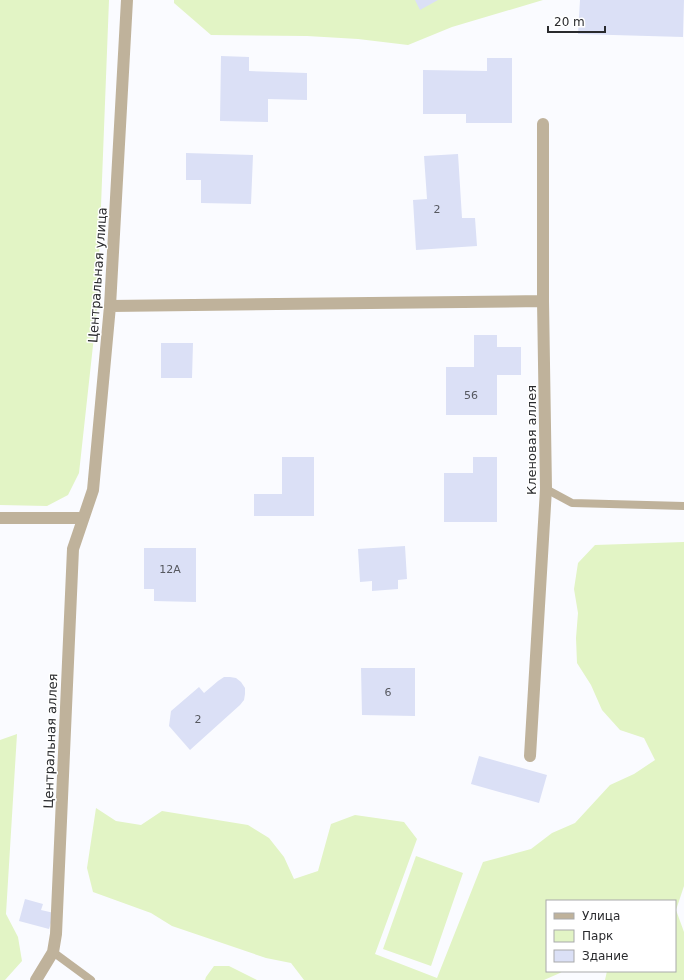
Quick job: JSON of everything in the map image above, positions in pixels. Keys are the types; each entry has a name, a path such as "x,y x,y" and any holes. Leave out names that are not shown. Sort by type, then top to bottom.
{"street":[{"name":"Центральная улица","path":"73,549 93,490 110,306 127,0"},
{"name":"Кленовая аллея","path":"530,756 546,489 543,301 543,124"},
{"path":"110,306 543,301"},
{"path":"0,518 83,518"},
{"name":"Центральная аллея","path":"53,952 56,934 73,549"},
{"path":"36,980 53,952"}],"lane":[{"path":"546,489 572,503 684,506"},
{"path":"53,952 90,980"}],"green space":[{"path":"0,0 109,0 97,309 79,473 68,495 47,506 0,505"},
{"path":"174,0 543,0 452,27 408,45 358,39 307,36 211,35 174,3"},
{"path":"684,542 684,886 676,910 676,900 546,900 546,972 562,972 544,980 304,980 291,963 266,958 172,926 151,913 93,892 87,868 96,808 116,821 141,825 162,811 248,825 269,838 284,857 294,879 318,871 331,824 355,815 404,822 417,839 375,954 437,978 483,862 531,849 552,833 575,823 610,785 634,774 655,760 644,738 620,730 602,710 591,685 577,663 576,638 578,613 574,589 578,563 595,545"},
{"path":"17,734 6,914 18,937 22,961 5,980 0,980 0,740"},
{"path":"416,856 463,873 431,966 383,949"},
{"path":"676,910 684,932 684,980 605,980 607,972 676,972"},
{"path":"214,966 229,966 257,980 205,980"}],"building":[{"path":"415,0 438,0 420,10"},
{"path":"580,0 684,0 683,37 578,34"},
{"path":"221,56 249,57 249,71 307,73 307,100 268,99 268,122 220,121"},
{"path":"487,58 512,58 512,123 466,123 466,114 423,114 423,70 487,71"},
{"path":"186,153 253,155 251,204 201,203 201,180 186,180"},
{"path":"458,154 462,218 475,218 477,246 416,250 413,200 427,199 424,156"},
{"path":"474,335 497,335 497,347 521,347 521,375 497,375 497,415 446,415 446,367 474,367"},
{"path":"161,343 193,343 192,378 161,378"},
{"path":"282,457 314,457 314,516 254,516 254,494 282,494"},
{"path":"473,457 497,457 497,522 444,522 444,473 473,473"},
{"path":"405,546 407,579 398,580 398,589 372,591 372,581 360,582 358,549"},
{"path":"144,548 196,548 196,602 154,601 154,589 144,589"},
{"path":"361,668 415,668 415,716 362,715"},
{"path":"224,677 236,678 241,682 245,688 244,700 190,750 169,726 171,711 199,687 204,693"},
{"path":"479,756 547,775 539,803 471,784"},
{"path":"25,899 43,904 41,910 54,913 49,929 19,921"}]}
